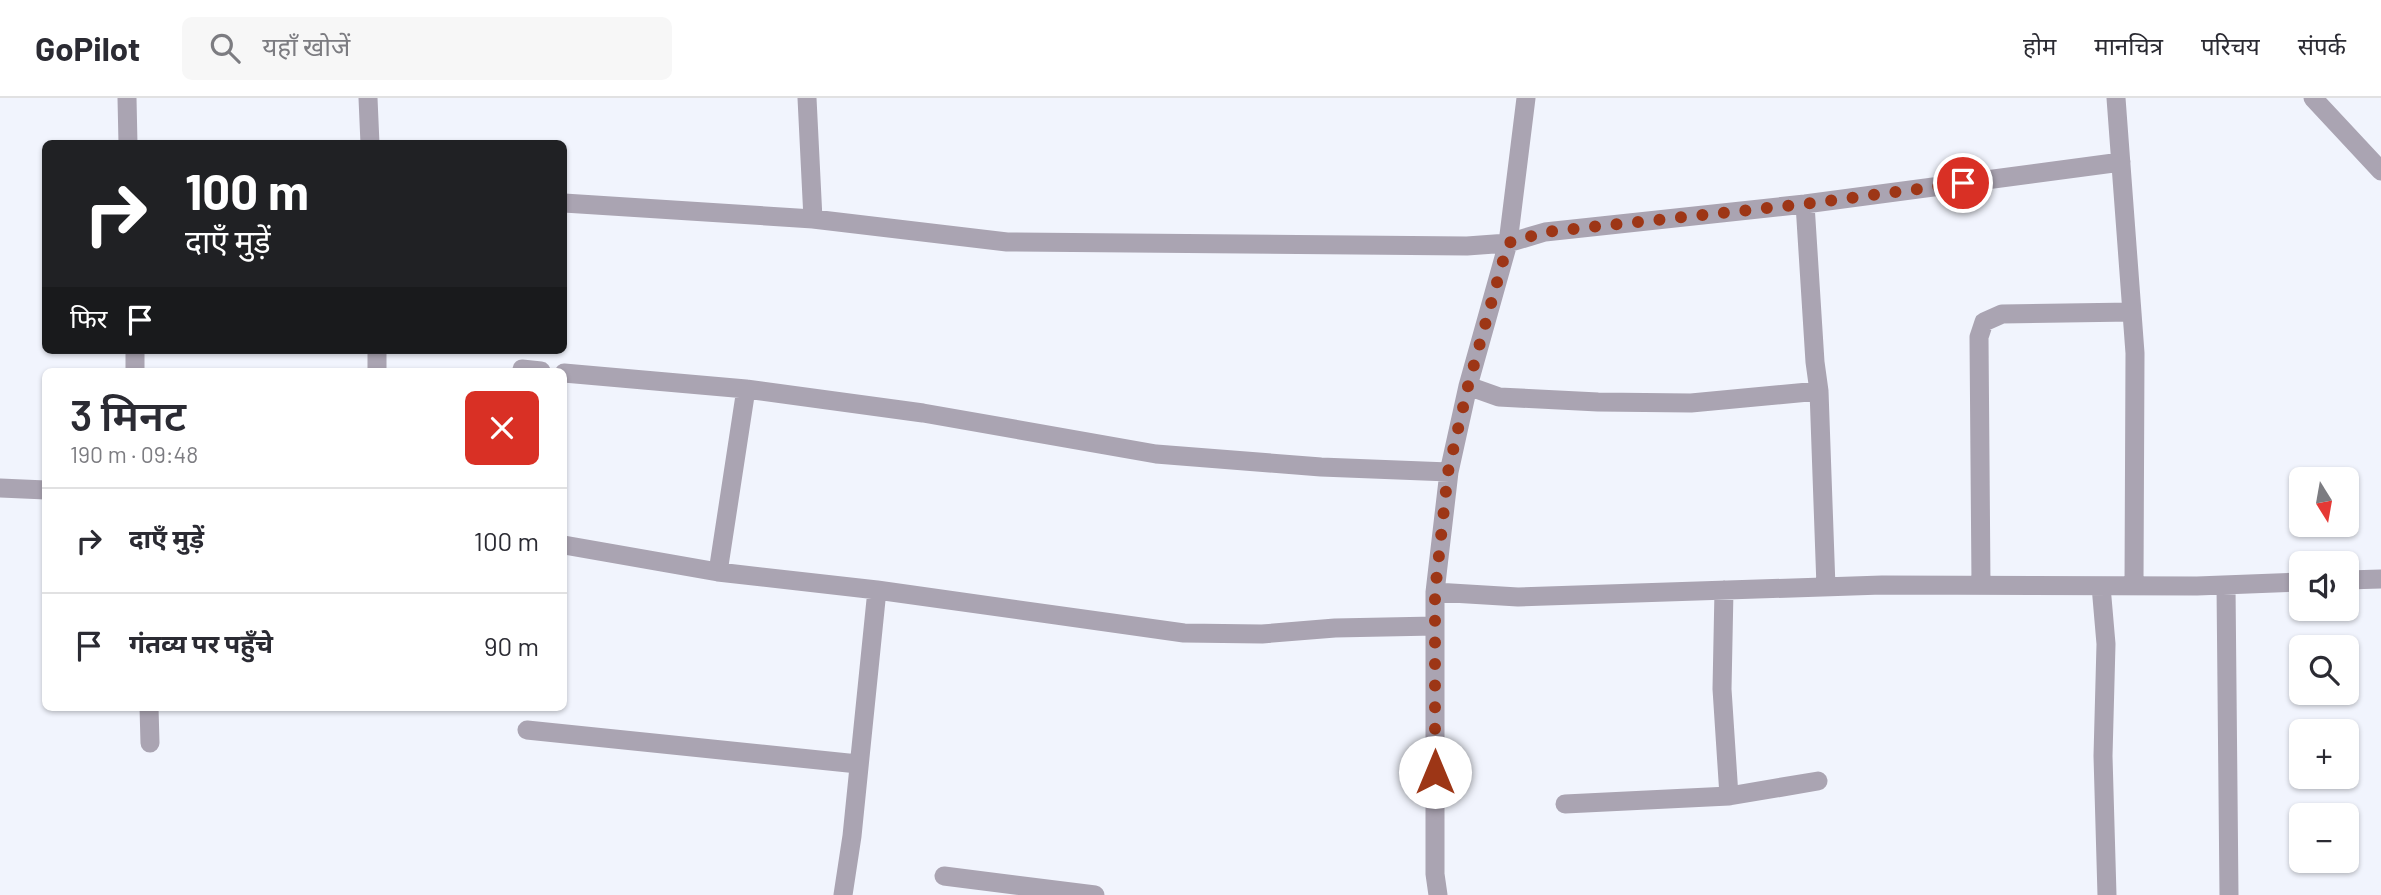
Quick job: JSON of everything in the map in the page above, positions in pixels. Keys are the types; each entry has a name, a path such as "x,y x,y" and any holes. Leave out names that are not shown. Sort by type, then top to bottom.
{"street":[{"path":"127,98 128,140"},
{"path":"369,98 370,140"},
{"path":"807,98 813,219"},
{"path":"1438,895 1435,860 1435,592 1448,472 1468,386 1508,243 1525,98"},
{"path":"2116,98 2135,353 2134,586"},
{"path":"2313,98 2381,171"},
{"path":"567,203 813,219 1007,242 1453,246 1508,243 1545,232 1805,204 2121,162"},
{"path":"1805,204 1819,391 1826,587"},
{"path":"1981,585 1979,337 1984,322 2002,314 2132,312"},
{"path":"567,373 746,389 923,413 1156,454 1321,467 1448,472"},
{"path":"1468,386 1499,397 1598,402 1691,403 1819,391"},
{"path":"718,572 746,389"},
{"path":"0,488 42,489"},
{"path":"567,546 718,572 877,590 1184,633 1262,634 1335,628 1435,625"},
{"path":"2359,580 2381,579"},
{"path":"1435,592 1518,597 1882,585 2134,586 2289,582"},
{"path":"2226,585 2229,895"},
{"path":"2101,586 2106,644 2103,756 2107,895"},
{"path":"843,895 852,836 877,590"},
{"path":"1724,590 1722,689 1729,796"},
{"path":"149,711 150,743"},
{"path":"527,730 858,764"},
{"path":"1565,804 1729,796 1818,781"},
{"path":"944,876 1095,895"}],"route":[{"path":"1435,772 1435,592 1448,472 1468,386 1508,243 1545,232 1805,204 1963,183"}]}
